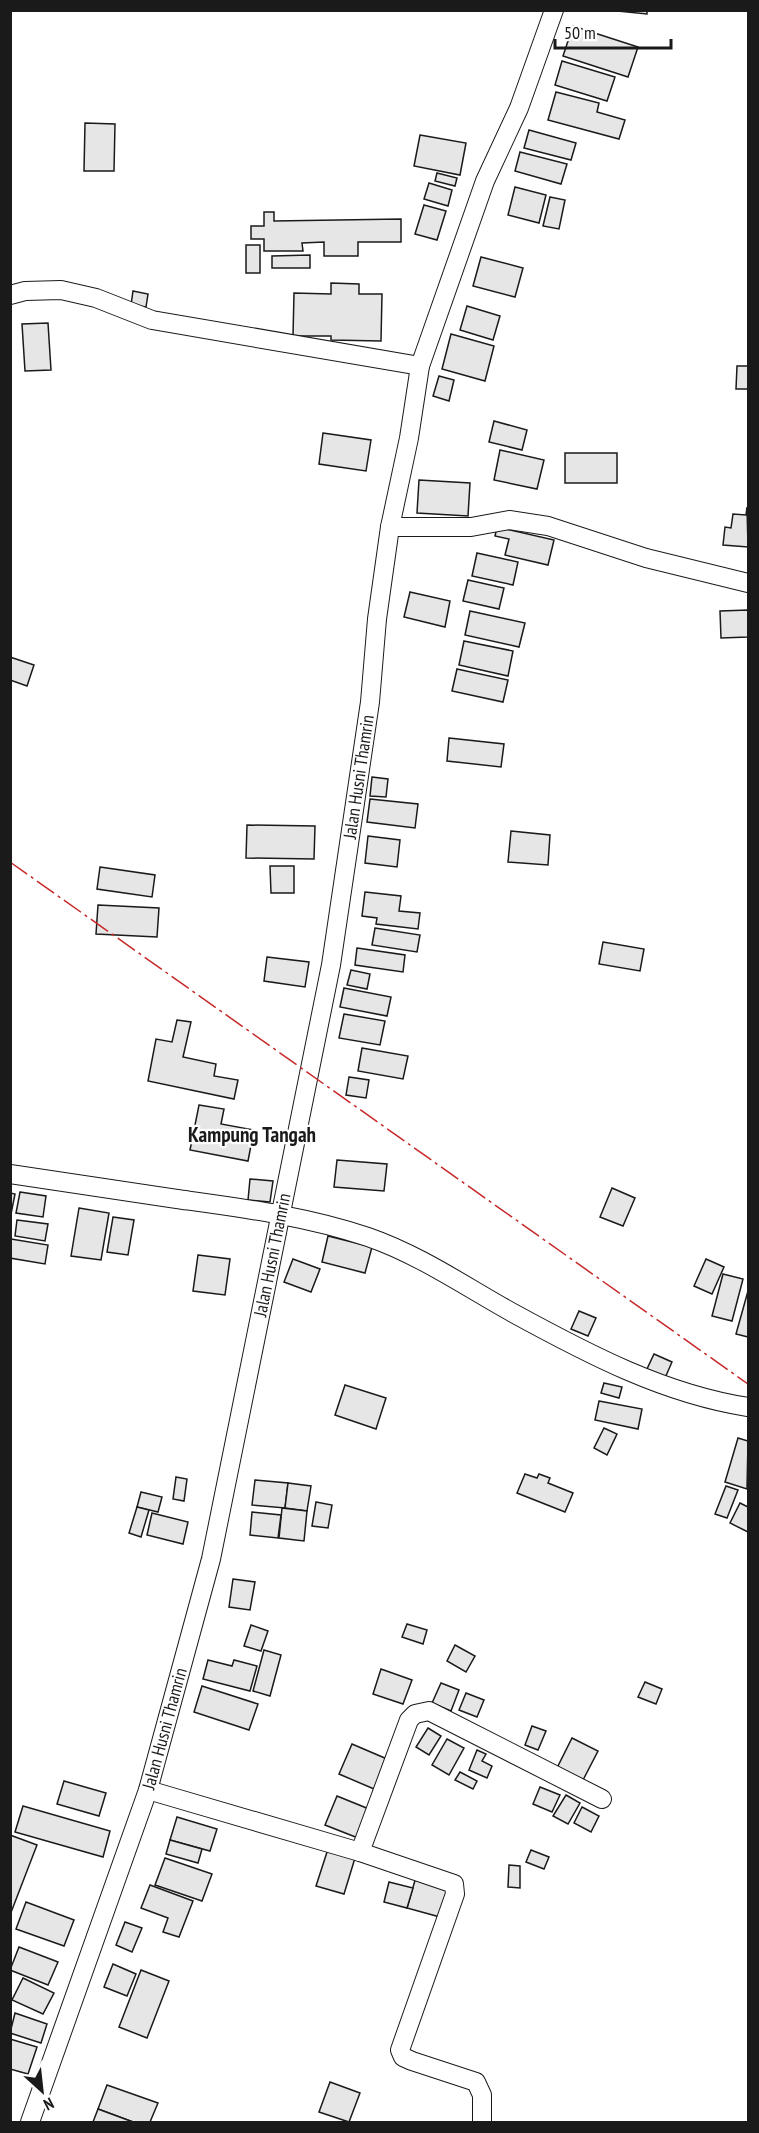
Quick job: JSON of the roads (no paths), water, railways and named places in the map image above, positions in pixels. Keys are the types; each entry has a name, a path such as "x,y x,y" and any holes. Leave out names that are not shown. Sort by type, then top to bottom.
{"street":[{"name":"Jalan Husni Thamrin","path":"30,2122 148,1790 211,1559 331,965 370,702 377,619 390,527 409,438 420,366 486,181 519,108 554,10"},
{"path":"10,295 25,291 61,290 96,298 152,320 420,366"},
{"path":"390,527 471,527 509,520 548,526 646,558 748,583"},
{"path":"10,1174 280,1213 369,1238 438,1268 513,1313 603,1360 660,1384 713,1402 748,1407"},
{"path":"360,1852 409,1720 422,1711 429,1711 602,1799"},
{"path":"148,1790 360,1852 454,1884 455,1894 400,2050 403,2057 412,2061 476,2082 482,2095 482,2122"}],"district":[{"name":"Kampung Tangah","path":"252,1135"}]}
